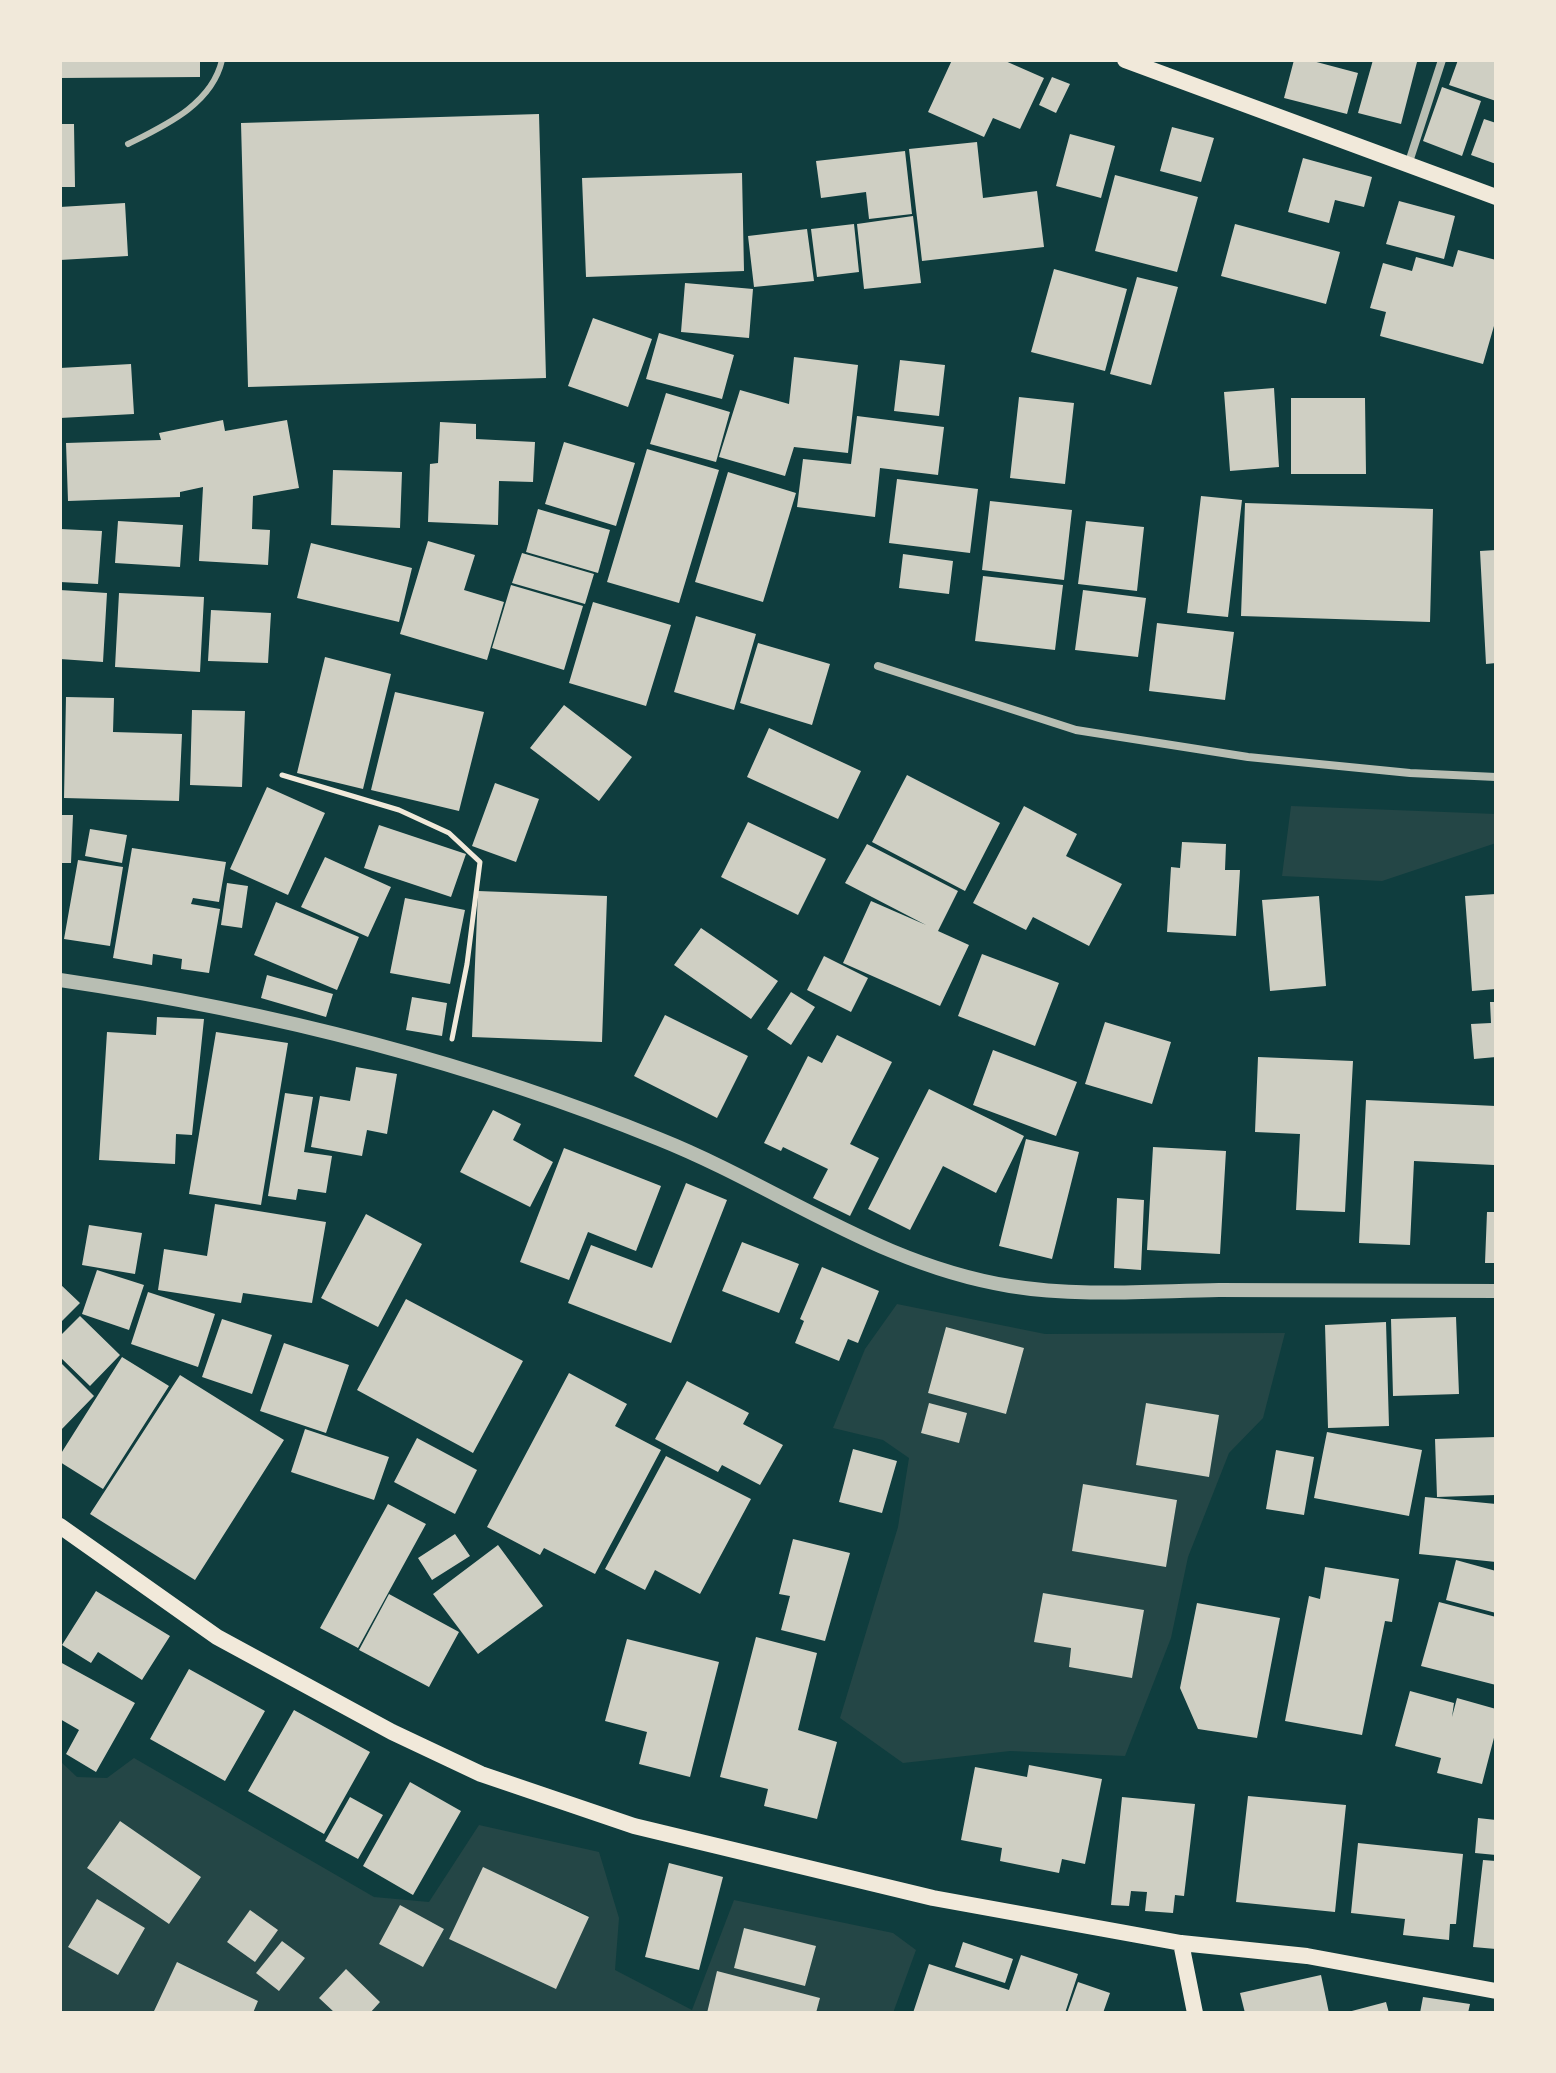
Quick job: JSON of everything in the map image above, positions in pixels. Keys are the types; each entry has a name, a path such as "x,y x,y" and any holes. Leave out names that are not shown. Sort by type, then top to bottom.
{"main road":[{"path":"1125,60 1496,197"},
{"path":"60,1526 217,1637 392,1732 481,1774 634,1826 933,1898 1181,1943 1307,1956 1496,1991"},
{"path":"1181,1943 1195,2013"}],"street":[{"path":"1407,166 1442,60"},
{"path":"878,666 1076,730 1248,757 1410,773 1496,777"},
{"path":"60,980 286,1022 447,1064 662,1140 772,1190 877,1248 1010,1286 1107,1292 1496,1291"}],"lane":[{"path":"128,144 165,126 206,94 218,78 222,60"}],"path":[{"path":"282,775 399,810 449,833 480,862 467,964 447,1064"}],"shaded area":[{"path":"1291,806 1496,814 1496,843 1382,881 1282,876"},
{"path":"897,1304 1045,1334 1285,1333 1263,1418 1229,1453 1188,1557 1171,1638 1125,1756 1010,1751 903,1763 840,1718 898,1527 909,1458 883,1440 833,1428 865,1349","holes":["946,1327 1024,1348 1006,1414 928,1393","1146,1403 1219,1415 1209,1477 1136,1465","929,1404 966,1413 959,1443 921,1433","1083,1484 1177,1500 1166,1566 1072,1551","1043,1593 1144,1610 1132,1677 1069,1667 1071,1648"]},
{"path":"134,1758 374,1897 429,1902 479,1825 599,1852 619,1918 615,1970 692,2010 734,1900 893,1933 916,1950 893,2013 816,2013 819,1998 718,1972 707,2013 370,2013 380,2002 346,1970 319,1998 335,2013 253,2013 258,2001 178,1962 154,2010 158,2013 60,2013 60,1761 77,1777 107,1778","holes":["120,1821 201,1877 169,1924 87,1868","484,1868 589,1916 556,1988","97,1900 145,1928 118,1975 69,1947","400,1906 444,1929 423,1967 379,1944","250,1911 255,1962 227,1942","744,1928 816,1947 805,1986 734,1968","282,1941 305,1958 279,1990 257,1973"]}],"building":[{"path":"60,60 200,60 200,77 60,78"},
{"path":"952,60 1003,60 1044,78 1020,129 993,118 984,137 928,112"},
{"path":"1294,60 1309,60 1358,73 1347,114 1284,98"},
{"path":"1373,60 1417,62 1401,124 1358,113"},
{"path":"1458,60 1496,60 1496,101 1449,85"},
{"path":"1052,77 1070,84 1056,113 1039,105"},
{"path":"1442,87 1481,101 1462,156 1423,141"},
{"path":"539,114 546,378 248,387 241,123"},
{"path":"1484,119 1496,123 1496,164 1471,155"},
{"path":"60,124 74,124 75,187 60,187"},
{"path":"1172,127 1214,138 1201,182 1160,171"},
{"path":"1070,134 1115,146 1101,198 1056,186"},
{"path":"977,142 983,198 1037,191 1044,247 922,261 909,149"},
{"path":"905,151 912,214 869,219 866,192 821,198 816,161"},
{"path":"1303,158 1372,177 1364,207 1335,200 1329,223 1288,212"},
{"path":"742,173 744,271 586,277 582,178"},
{"path":"1115,175 1198,197 1177,272 1095,251"},
{"path":"1399,201 1455,216 1444,259 1386,244"},
{"path":"125,203 128,256 60,260 60,207"},
{"path":"913,216 921,283 864,289 857,224"},
{"path":"854,224 859,272 817,277 811,229"},
{"path":"1235,224 1340,252 1326,304 1221,276"},
{"path":"807,229 814,281 754,287 748,236"},
{"path":"1458,250 1496,260 1496,319 1483,364 1380,336 1386,312 1370,308 1383,263 1412,271 1416,257 1453,267"},
{"path":"1054,269 1127,289 1105,371 1031,352"},
{"path":"1137,277 1178,287 1151,385 1110,374"},
{"path":"685,283 753,289 749,338 681,332"},
{"path":"593,318 652,339 628,407 568,386"},
{"path":"659,333 734,355 722,399 646,379"},
{"path":"794,357 858,365 848,453 794,447 785,476 719,457 740,390 789,404"},
{"path":"900,360 945,365 939,416 894,411"},
{"path":"131,364 134,414 60,418 60,368"},
{"path":"1274,388 1279,467 1230,471 1224,392"},
{"path":"666,393 730,412 716,462 650,444"},
{"path":"1019,397 1074,403 1065,484 1010,478"},
{"path":"1291,398 1365,398 1366,474 1291,474"},
{"path":"857,416 944,427 938,475 880,468 875,517 797,507 803,459 851,464"},
{"path":"223,420 225,431 287,420 299,488 253,496 252,529 270,530 268,565 199,561 203,487 180,492 180,497 68,501 66,443 161,440 159,433"},
{"path":"440,422 476,424 476,439 535,442 533,482 499,481 498,525 428,522 430,464 438,463"},
{"path":"564,442 635,463 616,526 545,504"},
{"path":"647,449 719,470 679,603 607,582"},
{"path":"333,470 402,472 400,528 331,525"},
{"path":"728,472 796,493 763,602 695,582"},
{"path":"897,479 978,489 970,553 889,543"},
{"path":"1201,496 1242,500 1228,617 1187,613"},
{"path":"990,501 1072,510 1064,580 982,570"},
{"path":"1245,503 1433,509 1430,622 1241,616"},
{"path":"538,509 610,530 598,573 526,552"},
{"path":"118,521 183,525 180,567 115,563"},
{"path":"1086,521 1144,527 1137,591 1078,584"},
{"path":"60,529 102,531 98,584 60,582"},
{"path":"428,541 475,555 464,590 504,602 487,660 400,634"},
{"path":"311,543 412,568 399,622 297,598"},
{"path":"1496,550 1496,663 1486,664 1480,551"},
{"path":"522,553 594,574 585,604 512,583"},
{"path":"903,554 953,561 949,594 899,588"},
{"path":"983,576 1063,585 1055,650 975,641"},
{"path":"511,585 583,606 564,670 492,648"},
{"path":"60,590 107,593 103,662 60,659"},
{"path":"1083,590 1146,598 1138,657 1075,650"},
{"path":"119,593 204,597 200,672 115,667"},
{"path":"593,602 671,625 646,706 569,683"},
{"path":"211,610 271,613 268,663 208,661"},
{"path":"696,616 756,634 734,710 674,692"},
{"path":"1157,623 1234,632 1225,700 1149,691"},
{"path":"758,643 830,664 812,725 740,703"},
{"path":"325,657 391,674 363,789 297,773"},
{"path":"395,692 484,712 459,811 371,790"},
{"path":"66,697 114,698 113,732 182,734 179,801 64,798"},
{"path":"564,705 632,757 599,801 530,748"},
{"path":"192,710 245,711 242,787 190,785"},
{"path":"769,728 861,771 838,819 747,777"},
{"path":"907,775 1000,823 965,891 872,842"},
{"path":"495,783 539,799 516,862 472,846"},
{"path":"267,787 325,813 288,895 230,869"},
{"path":"1024,806 1077,834 1066,856 1122,884 1089,946 1033,917 1026,930 973,903"},
{"path":"60,815 73,815 71,863 60,863"},
{"path":"748,822 826,859 798,915 721,877"},
{"path":"379,825 466,854 451,897 364,868"},
{"path":"90,829 127,835 122,863 85,856"},
{"path":"1182,842 1226,844 1225,870 1240,870 1236,936 1167,932 1171,867 1180,868"},
{"path":"867,844 958,891 938,931 969,945 940,1006 843,963 871,901 926,925 845,883"},
{"path":"132,848 226,862 219,902 193,898 191,904 220,909 209,973 181,969 182,959 153,954 152,965 113,958"},
{"path":"325,857 391,887 368,937 301,907"},
{"path":"78,860 123,867 110,946 64,939"},
{"path":"227,883 248,886 242,928 221,925"},
{"path":"478,891 607,896 602,1042 472,1037"},
{"path":"1496,894 1496,989 1472,991 1465,896"},
{"path":"1319,896 1326,986 1270,991 1262,900"},
{"path":"405,898 465,910 450,984 390,973"},
{"path":"276,902 359,937 337,990 254,955"},
{"path":"701,928 778,981 751,1019 674,965"},
{"path":"982,954 1059,983 1035,1046 958,1016"},
{"path":"824,956 868,978 851,1012 807,990"},
{"path":"267,975 333,994 326,1017 261,998"},
{"path":"791,992 815,1007 791,1045 767,1029"},
{"path":"412,997 447,1003 442,1036 406,1030"},
{"path":"1490,1002 1496,1002 1496,1057 1474,1059 1471,1024 1491,1023"},
{"path":"665,1015 748,1056 717,1118 634,1076"},
{"path":"157,1017 204,1019 192,1135 176,1134 175,1164 99,1160 107,1032 156,1035"},
{"path":"1105,1022 1171,1042 1152,1104 1085,1084"},
{"path":"216,1032 288,1043 261,1205 189,1194"},
{"path":"837,1035 892,1062 850,1144 879,1158 850,1216 813,1198 828,1169 783,1147 781,1151 764,1143 808,1056 822,1063"},
{"path":"993,1050 1077,1082 1056,1136 973,1105"},
{"path":"1258,1057 1353,1061 1345,1212 1296,1210 1300,1134 1255,1132"},
{"path":"356,1067 397,1074 387,1134 367,1130 362,1156 311,1147 320,1096 350,1101"},
{"path":"929,1089 1024,1136 996,1193 943,1166 910,1230 868,1209"},
{"path":"285,1093 313,1097 304,1152 332,1156 326,1193 298,1189 296,1200 268,1196"},
{"path":"1366,1100 1496,1106 1494,1165 1414,1161 1410,1245 1359,1243"},
{"path":"493,1110 521,1124 513,1140 553,1162 530,1207 460,1172"},
{"path":"1026,1139 1079,1152 1052,1259 999,1246"},
{"path":"1153,1147 1226,1151 1220,1254 1147,1250"},
{"path":"564,1148 661,1186 636,1251 588,1232 569,1280 520,1262"},
{"path":"686,1183 727,1200 671,1343 568,1303 591,1245 652,1268"},
{"path":"1117,1198 1144,1200 1141,1270 1114,1268"},
{"path":"215,1204 326,1222 312,1303 243,1293 241,1303 158,1290 164,1249 207,1256"},
{"path":"1487,1212 1496,1212 1496,1263 1485,1263"},
{"path":"366,1214 422,1244 378,1327 321,1298"},
{"path":"89,1225 142,1233 135,1274 82,1265"},
{"path":"742,1242 799,1264 779,1313 722,1291"},
{"path":"822,1267 879,1291 858,1343 848,1339 839,1361 795,1343 804,1321 800,1319"},
{"path":"97,1270 144,1285 129,1330 82,1314"},
{"path":"60,1284 80,1303 60,1323"},
{"path":"148,1292 215,1314 198,1367 131,1344"},
{"path":"406,1299 523,1361 473,1453 357,1390"},
{"path":"80,1316 120,1355 90,1386 60,1357 60,1336"},
{"path":"1456,1317 1459,1394 1393,1396 1391,1319"},
{"path":"222,1319 272,1335 252,1394 202,1377"},
{"path":"1386,1322 1389,1426 1328,1428 1325,1325"},
{"path":"946,1327 1024,1348 1006,1414 928,1393"},
{"path":"284,1343 349,1365 326,1433 260,1411"},
{"path":"122,1357 169,1386 103,1489 60,1462 60,1455"},
{"path":"60,1362 94,1396 60,1431"},
{"path":"569,1373 627,1404 615,1426 661,1450 595,1574 544,1548 540,1555 487,1527"},
{"path":"180,1375 284,1440 195,1580 90,1514"},
{"path":"687,1381 749,1413 743,1424 783,1445 760,1485 722,1465 718,1472 655,1439"},
{"path":"929,1403 967,1413 959,1443 921,1433"},
{"path":"1146,1403 1219,1415 1209,1477 1136,1465"},
{"path":"305,1429 389,1457 374,1500 291,1472"},
{"path":"1327,1432 1422,1450 1409,1516 1314,1498"},
{"path":"1496,1437 1496,1495 1437,1497 1435,1439"},
{"path":"417,1438 477,1470 455,1514 394,1482"},
{"path":"853,1449 897,1461 882,1513 839,1502"},
{"path":"1276,1450 1314,1457 1304,1515 1266,1509"},
{"path":"666,1456 751,1499 700,1594 655,1570 645,1590 605,1569"},
{"path":"1083,1484 1177,1500 1166,1567 1072,1551"},
{"path":"1425,1497 1496,1504 1496,1562 1419,1554"},
{"path":"388,1504 426,1524 358,1648 320,1628"},
{"path":"455,1534 470,1556 432,1580 418,1558"},
{"path":"793,1539 850,1553 825,1641 781,1630 790,1596 779,1594"},
{"path":"498,1545 543,1606 478,1654 433,1594"},
{"path":"1456,1560 1496,1571 1496,1613 1446,1600"},
{"path":"1325,1567 1399,1579 1392,1622 1385,1621 1362,1735 1285,1721 1309,1596 1320,1599"},
{"path":"96,1591 170,1636 142,1680 98,1652 91,1663 62,1645"},
{"path":"1043,1593 1144,1610 1132,1678 1069,1667 1071,1648 1034,1642"},
{"path":"389,1594 459,1632 429,1687 359,1650"},
{"path":"1439,1602 1496,1617 1496,1685 1421,1666"},
{"path":"1197,1603 1280,1618 1257,1738 1198,1729 1180,1688"},
{"path":"756,1637 817,1653 798,1730 837,1742 817,1819 764,1806 768,1789 720,1777"},
{"path":"627,1639 719,1662 690,1777 639,1764 647,1732 605,1721"},
{"path":"60,1662 135,1703 96,1772 66,1754 79,1730 60,1719"},
{"path":"189,1669 265,1711 225,1781 150,1739"},
{"path":"1410,1691 1454,1703 1452,1717 1457,1698 1496,1709 1496,1730 1482,1784 1437,1773 1441,1758 1395,1746"},
{"path":"294,1710 370,1752 324,1834 248,1791"},
{"path":"1029,1765 1102,1779 1085,1864 1062,1859 1059,1873 1000,1861 1002,1848 961,1840 975,1767 1027,1777"},
{"path":"410,1782 461,1811 413,1895 363,1866"},
{"path":"1248,1796 1346,1805 1335,1912 1236,1902"},
{"path":"350,1797 383,1815 358,1859 325,1841"},
{"path":"1122,1797 1195,1804 1184,1896 1175,1895 1173,1913 1145,1911 1147,1892 1131,1891 1129,1906 1111,1905"},
{"path":"1478,1818 1496,1820 1496,1855 1475,1853"},
{"path":"120,1821 201,1877 169,1924 87,1868"},
{"path":"1358,1843 1463,1854 1456,1924 1450,1924 1449,1940 1403,1935 1405,1919 1351,1913"},
{"path":"1483,1860 1496,1861 1496,1949 1473,1947"},
{"path":"669,1863 723,1877 699,1970 645,1957"},
{"path":"483,1867 589,1917 556,1989 449,1939"},
{"path":"97,1899 145,1928 118,1975 68,1947"},
{"path":"400,1905 444,1929 423,1967 379,1944"},
{"path":"250,1910 278,1930 255,1962 227,1942"},
{"path":"744,1928 816,1946 805,1986 734,1968"},
{"path":"282,1941 305,1958 279,1991 256,1973"},
{"path":"963,1942 1013,1959 1005,1983 955,1967"},
{"path":"1021,1955 1078,1974 1065,2013 913,2013 929,1964 1009,1990"},
{"path":"177,1962 258,2001 253,2013 154,2011"},
{"path":"346,1969 380,2002 370,2013 335,2013 319,1998"},
{"path":"717,1971 820,1998 816,2013 707,2013"},
{"path":"1321,1975 1329,2013 1245,2013 1240,1993"},
{"path":"1078,1982 1110,1993 1103,2013 1067,2013"},
{"path":"1423,1997 1470,2004 1468,2013 1420,2013"},
{"path":"1386,2002 1389,2013 1348,2013 1348,2012"}]}
